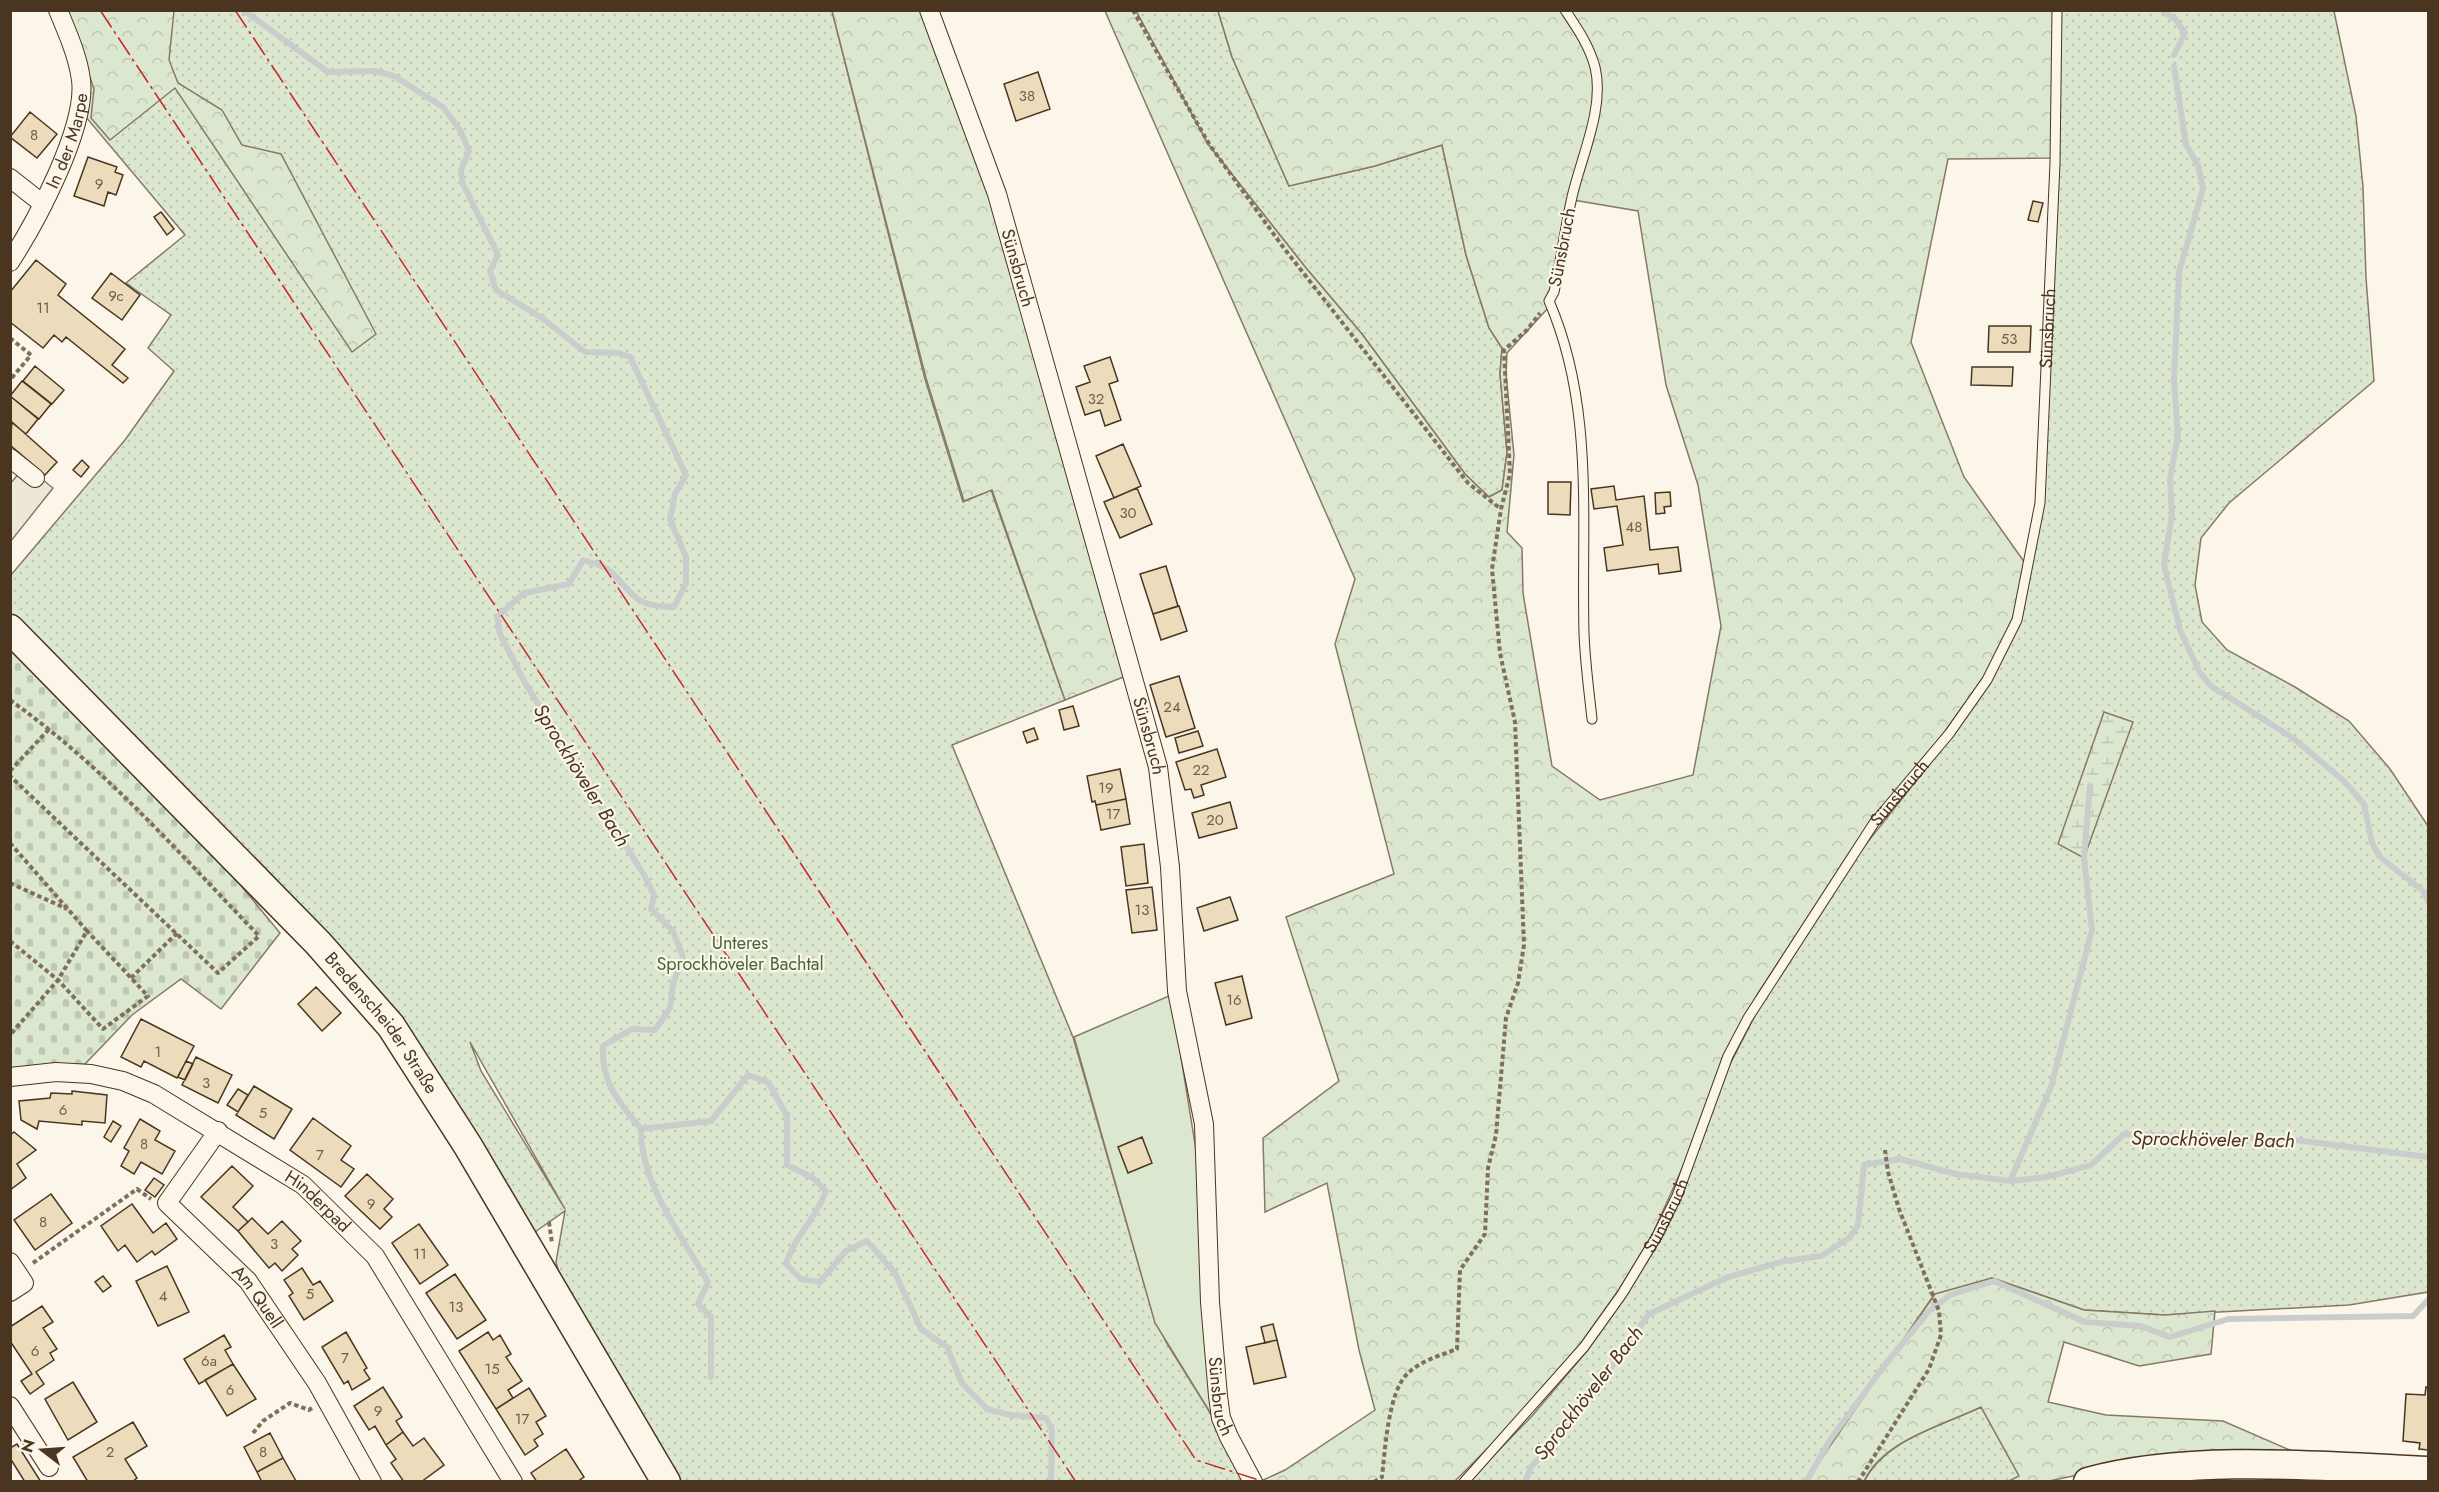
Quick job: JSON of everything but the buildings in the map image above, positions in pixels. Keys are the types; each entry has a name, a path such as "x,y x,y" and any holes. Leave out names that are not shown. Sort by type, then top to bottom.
{"main road":[{"name":"Bredenscheider Straße","path":"10,629 318,943 391,1026 458,1128 666,1482"},
{"path":"2088,1482 2130,1472 2197,1467 2428,1471"}],"street":[{"name":"In der Marpe","path":"10,262 43,204 74,126 81,91 81,80 74,52 58,10"},
{"name":"Sünsbruch","path":"929,10 997,194 1158,767 1170,867 1177,991 1204,1124 1210,1302 1218,1396 1221,1418 1253,1482"},
{"path":"10,178 43,204"},
{"path":"10,458 35,478"},
{"name":"Hinderpad","path":"10,1077 56,1072 108,1076 154,1094 303,1185 375,1256 513,1482"},
{"name":"Am Quell","path":"218,1131 167,1203 248,1281 327,1399 372,1482"},
{"path":"10,1262 24,1283 10,1292"},
{"path":"10,1406 49,1467"}],"lane":[{"name":"Sünsbruch","path":"1549,301 1554,292 1571,199 1596,98 1595,68 1584,37 1565,10"},
{"name":"Sünsbruch","path":"1464,1482 1584,1347 1622,1294 1657,1236 1677,1196 1728,1056 1743,1026 1874,823 1949,734 1987,680 2017,620 2040,503 2054,174 2056,10"},
{"path":"1549,301 1578,393 1584,463 1584,635 1592,719"}],"path":[{"path":"1133,10 1209,144 1283,247 1468,483 1501,509"},
{"name":"Sünsbruch","path":"1374,1482 1382,1477 1386,1440 1398,1387 1407,1374 1430,1360 1457,1349 1460,1270 1485,1234 1488,1168 1496,1135 1506,1018 1518,984 1524,945 1515,722 1500,653 1492,569 1501,509 1510,474 1504,350 1527,330 1549,301"},
{"path":"10,338 31,355 10,380"},
{"path":"10,700 50,728 152,825 260,936 218,973 10,773 50,728"},
{"path":"10,843 148,996 103,1029 58,980 10,941"},
{"path":"10,883 70,911"},
{"path":"10,1035 58,980 87,930"},
{"path":"131,978 177,933"},
{"path":"1858,1482 1929,1369 1941,1335 1939,1311 1918,1262 1888,1172 1885,1150"},
{"path":"35,1262 138,1189"},
{"path":"254,1433 263,1421 290,1403 309,1410 327,1399"}],"green space":[{"name":"Unteres Sprockhöveler Bachtal","path":"62,11 832,11 925,379 963,502 991,490 1065,700 952,745 1073,1037 1145,1287 1166,1342 1216,1422 1246,1481 677,1481 558,1270 556,1262 565,1211 535,1232 501,1178 135,738 11,614 11,575 125,440 174,371 148,348 171,315 126,283 185,235 80,110","holes":["470,1042 565,1209 481,1071"]},
{"path":"67,11 174,11 169,60 178,83 222,110 242,145 281,154 376,334 352,352 175,88 110,140 91,118 94,89"},
{"path":"832,11 933,11 962,100 1126,676 1065,700 992,490 964,501 926,378"},
{"path":"1105,11 1136,11 1208,144 1306,268 1362,334 1465,474 1489,497 1502,490 1507,452 1500,374 1502,348 1489,328 1466,255 1442,145 1375,166 1289,186 1232,57 1218,11 2055,11 2051,158 1948,159 1911,342 1964,477 2025,563 2013,618 1984,677 1946,730 1851,850 1757,995 1717,1073 1691,1149 1652,1235 1618,1291 1581,1343 1528,1408 1455,1481 1261,1481 1285,1470 1375,1410 1359,1350 1327,1183 1265,1212 1263,1138 1339,1081 1286,917 1394,874 1335,644 1355,579","holes":["1573,200 1638,211 1666,385 1698,485 1721,626 1693,775 1600,800 1552,766 1523,593 1522,548 1507,532 1514,455 1506,374 1507,353 1549,307"]},
{"path":"1136,11 1218,11 1232,57 1289,186 1375,166 1442,145 1466,255 1489,328 1502,348 1500,374 1507,452 1502,490 1489,497 1465,474 1362,334 1306,268 1208,144"},
{"path":"2059,11 2334,11 2356,116 2363,187 2366,278 2374,381 2229,503 2201,538 2195,585 2202,622 2227,650 2295,687 2349,721 2390,769 2428,826 2428,1292 2349,1305 2164,1315 2084,1310 1992,1278 1934,1295 1805,1481 1468,1482 1532,1416 1587,1351 1628,1293 1663,1236 1682,1195 1725,1074 1764,998 1858,854 1948,741 1989,682 2043,503"},
{"path":"10,647 205,842 280,933 221,1009 181,979 132,1015 85,1064 11,1071"},
{"path":"2104,712 2133,722 2084,858 2058,844"},
{"path":"1171,995 1201,1181 1216,1422 1155,1323 1074,1037"},
{"path":"1992,1278 2084,1310 2165,1315 2215,1311 2211,1354 2139,1366 2064,1342 2048,1402 2106,1415 2223,1421 2315,1461 2146,1461 2049,1481 2009,1481 2019,1476 1981,1407 1899,1445 1873,1467 1864,1481 1805,1482 1935,1294"},
{"path":"1981,1407 2020,1477 2009,1482 1864,1482 1873,1467 1899,1445"}],"shaded area":[{"path":"25,466 53,488 11,541 10,484"}],"waterway":[{"name":"Sprockhöveler Bach","path":"243,10 328,72 375,71 394,76 443,107 460,130 469,151 461,170 462,182 498,255 490,271 496,290 542,318 585,352 619,353 630,357 686,475 675,494 670,519 686,557 686,583 674,607 650,604 636,598 607,569 583,560 569,584 524,593 497,617 500,634 525,683 644,875 654,895 651,909 673,931 683,957 673,984 670,1008 655,1030 632,1029 603,1046 605,1071 613,1091 641,1129 711,1121 748,1075 768,1082 787,1116 787,1165 813,1178 826,1191 786,1264 801,1279 820,1282 846,1251 867,1241 895,1273 921,1329 947,1347 962,1383 987,1409 1010,1415 1046,1418 1052,1430 1051,1482"},
{"path":"2162,10 2176,20 2185,33 2174,55"},
{"path":"2174,66 2186,145 2198,165 2203,189 2179,272 2174,380 2178,436 2170,478 2172,514 2164,565 2180,630 2200,673 2211,686 2293,738 2344,781 2364,804 2372,843 2380,857 2423,891 2428,901"},
{"path":"2010,1181 2051,1087 2092,930 2084,858 2090,786"},
{"path":"641,1129 647,1169 655,1189 675,1228 708,1282 698,1304 711,1317 711,1377"},
{"name":"Sprockhöveler Bach","path":"1525,1482 1531,1467 1554,1443 1584,1405 1649,1314 1728,1277 1785,1261 1821,1256 1849,1238 1858,1225 1864,1165 1900,1159 1956,1174 2010,1181 2047,1177 2091,1165 2124,1134 2288,1139 2428,1157"},
{"name":"Sprockhöveler Bach","path":"1806,1482 1830,1440 1884,1366 1928,1312 1950,1295 1994,1281 2085,1322 2141,1326 2170,1337 2228,1319 2413,1316 2428,1300"}],"power":[{"path":"100,10 1076,1482"},
{"path":"235,10 1196,1460 1265,1482"}]}
